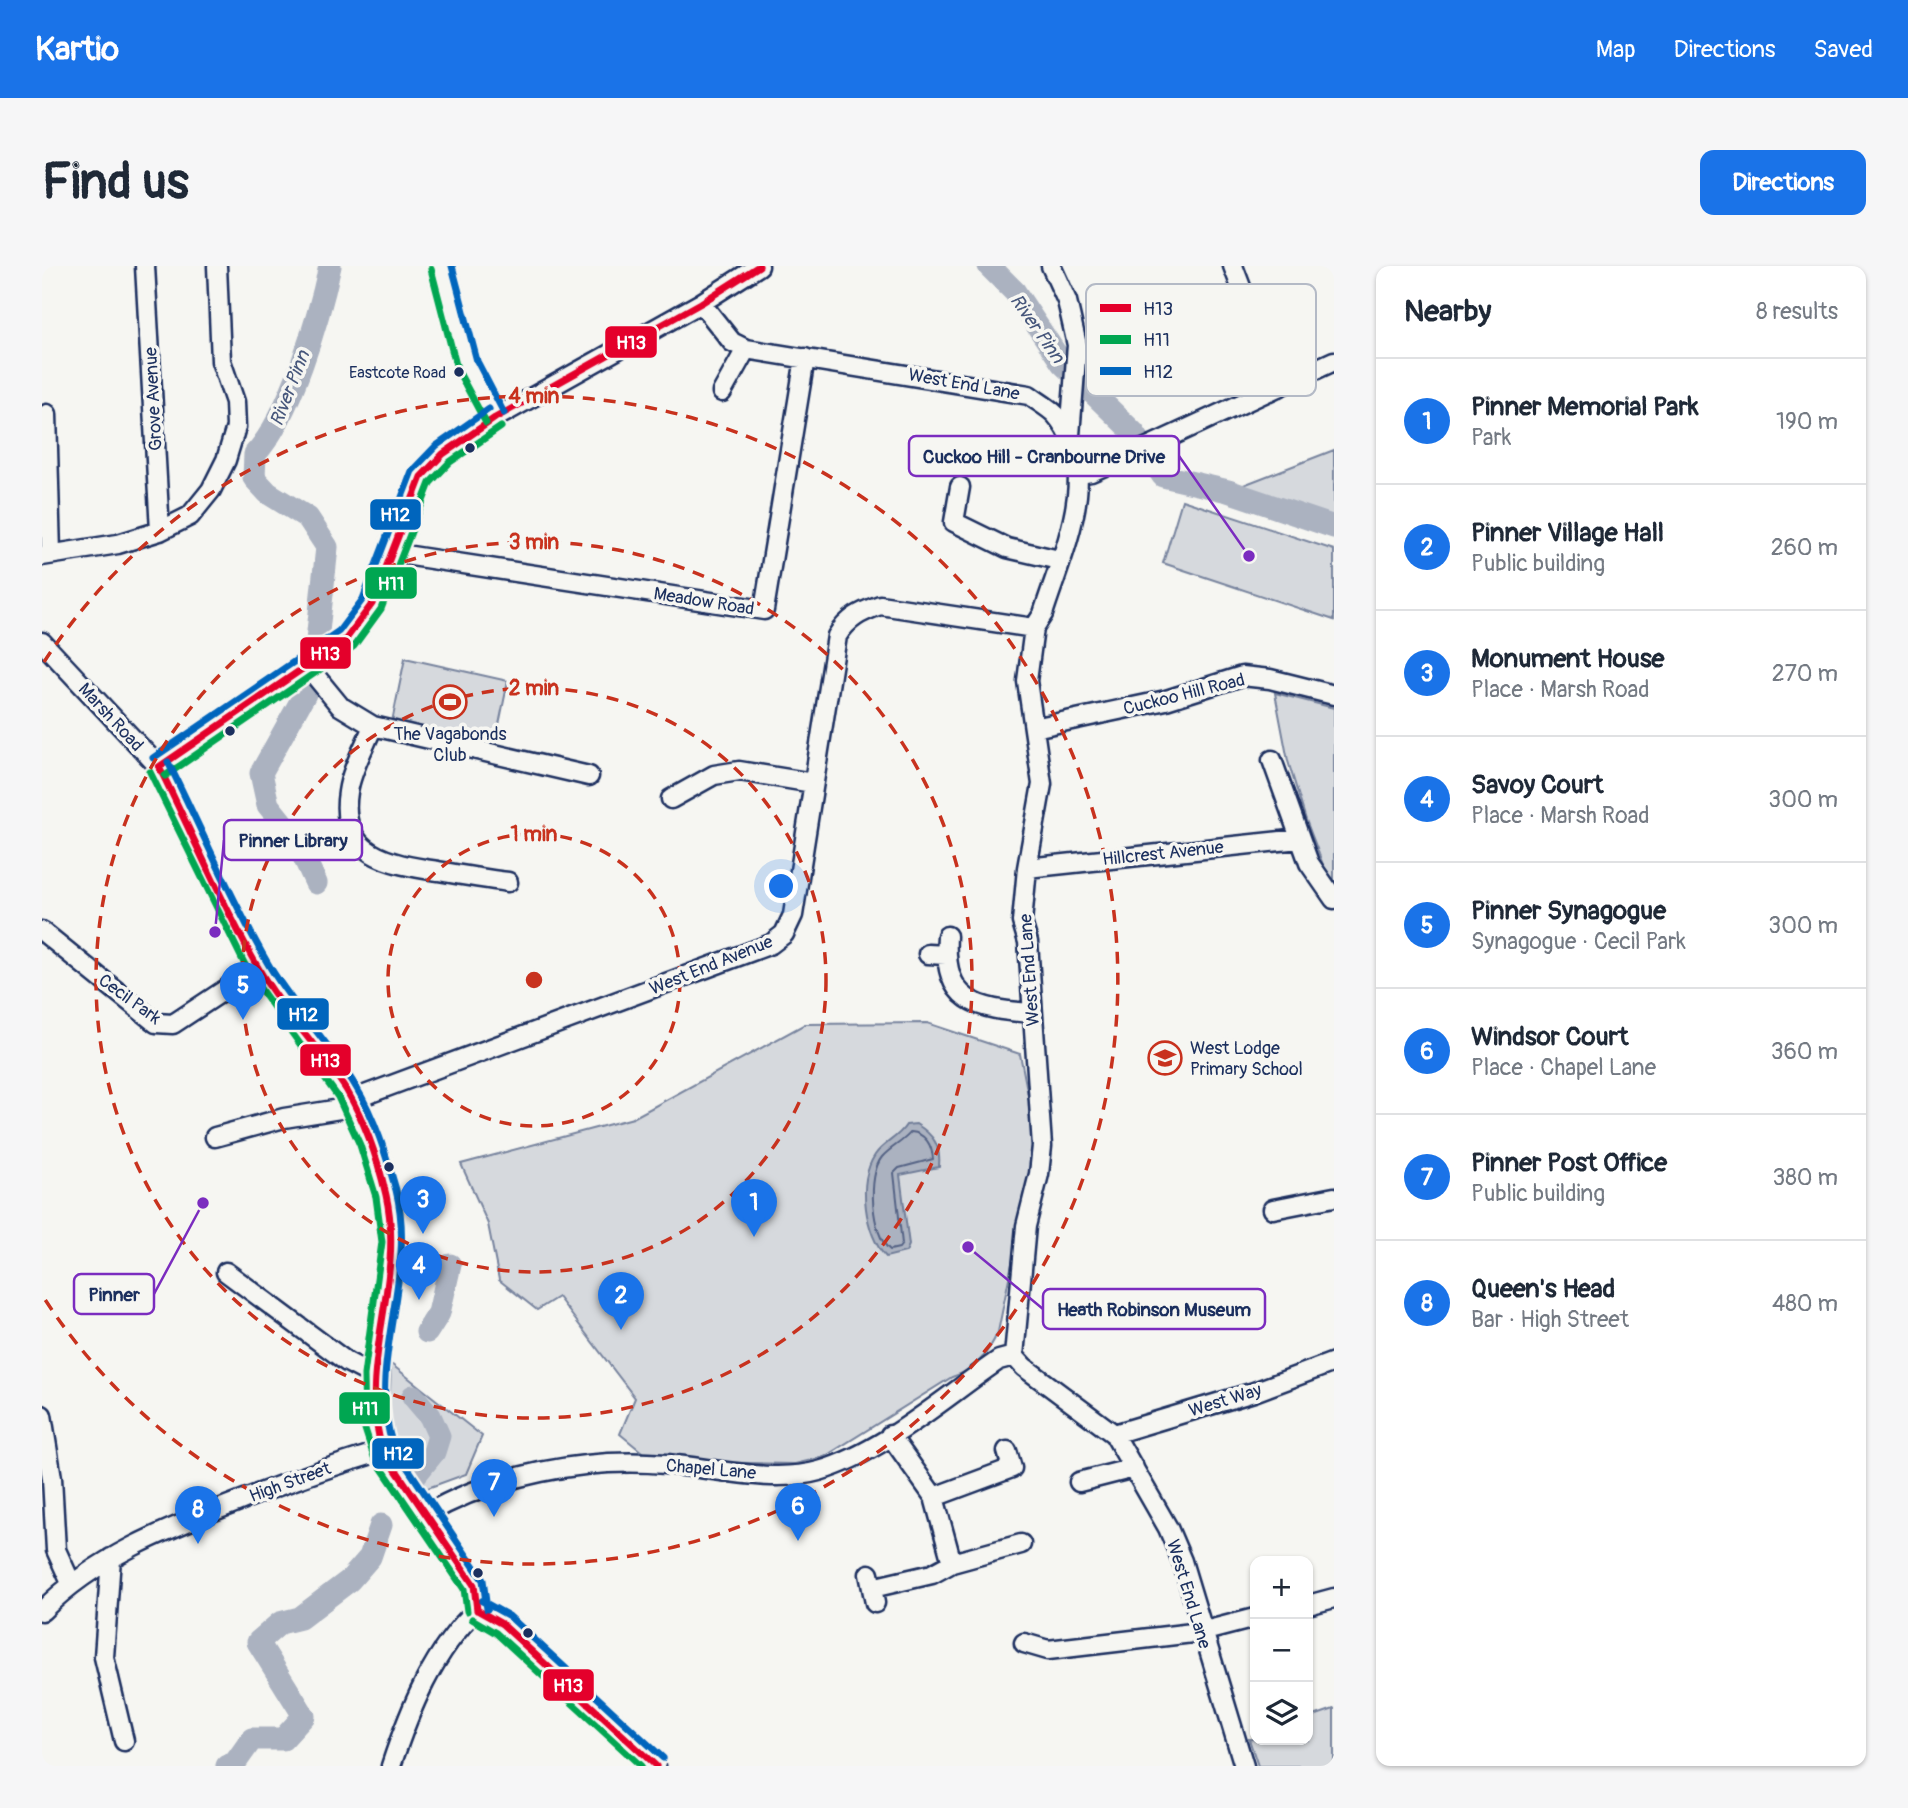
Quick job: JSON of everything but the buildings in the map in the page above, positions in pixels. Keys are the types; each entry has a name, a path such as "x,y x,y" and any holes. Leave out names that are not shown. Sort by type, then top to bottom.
{"street":[{"name":"Grove Avenue","path":"145,266 160,531"},
{"path":"47,414 46,554 118,544 160,531 190,516 211,490 226,460 236,427 235,402 221,361 217,266"},
{"path":"442,266 467,365 495,418"},
{"path":"159,767 346,639 372,604 421,477 443,454 495,418 701,303 759,266"},
{"path":"1051,266 1067,301 1077,345 1070,435"},
{"path":"1233,266 1240,284"},
{"path":"701,303 732,342 746,349 722,392"},
{"name":"West End Lane","path":"746,349 1028,395 1053,412 1070,435 1079,474 1074,511 1043,614 1034,628 1027,681 1042,784 1027,867 1023,922 1028,942 1042,1146 1039,1174 1026,1226 1014,1356 1024,1367 1114,1434 1168,1528 1181,1561 1244,1766"},
{"name":"Meadow Road","path":"392,553 764,610 805,358"},
{"path":"1316,370 1334,361"},
{"path":"1079,474 1143,449 1259,396"},
{"path":"960,487 954,522 1007,548 1059,560"},
{"name":"West End Avenue","path":"215,1137 284,1118 346,1108 365,1095 771,944 784,934 793,915 837,636 845,623 860,612 880,605 1034,628"},
{"name":"Marsh Road","path":"42,642 159,767 258,968 354,1104 370,1141 386,1195 393,1242 374,1376 375,1427 383,1451 474,1585 477,1610"},
{"path":"308,667 340,706 373,726 589,776"},
{"name":"Cuckoo Hill Road","path":"1034,728 1166,700 1242,676 1270,679 1334,695"},
{"path":"373,726 348,789 346,816 359,844 378,859 396,865 508,881"},
{"path":"1272,760 1309,863 1334,898"},
{"path":"671,799 714,775 739,771 813,783"},
{"name":"Hillcrest Avenue","path":"1027,867 1299,839"},
{"name":"Cecil Park","path":"42,931 156,1023 165,1026 173,1024 258,968"},
{"path":"947,936 937,955 971,1003 992,1010 1032,1013"},
{"path":"1273,1209 1334,1197"},
{"path":"226,1272 347,1362 374,1376"},
{"name":"Chapel Lane","path":"425,1515 469,1493 529,1476 594,1465 664,1464 736,1473 819,1471 862,1453 999,1360 1014,1356"},
{"name":"West Way","path":"1114,1434 1254,1392 1334,1362"},
{"path":"42,1415 52,1478 55,1550 71,1583"},
{"path":"890,1435 934,1497 952,1563"},
{"name":"High Street","path":"46,1600 111,1558 280,1484 383,1451"},
{"path":"934,1497 1012,1468 1007,1451"},
{"path":"1079,1482 1134,1468"},
{"path":"872,1588 932,1574 952,1563 1021,1544"},
{"path":"111,1558 104,1657 124,1741"},
{"path":"1313,1604 1334,1598"},
{"path":"391,1766 404,1728 449,1639 477,1610 510,1631 656,1766"},
{"path":"1024,1643 1048,1650 1201,1632 1251,1619"}],"shaded area":[{"path":"1334,450 1334,528 1228,491"},
{"path":"1182,500 1334,550 1334,620 1163,563"},
{"name":"The Vagabonds Club","path":"405,658 508,681 495,744 392,722"},
{"path":"1275,693 1334,708 1334,881 1330,883 1306,820 1288,761"},
{"path":"927,1023 1020,1054 1034,1126 1033,1160 998,1332 990,1347 980,1360 967,1370 824,1457 795,1464 653,1461 620,1434 635,1398 558,1297 537,1310 499,1280 488,1224 461,1164 633,1118 805,1024"},
{"path":"391,1364 482,1436 466,1474 425,1489 397,1445 389,1424"},
{"path":"1334,1709 1334,1766 1258,1766 1251,1745 1313,1745 1313,1716"}],"water":[{"path":"916,1124 935,1142 939,1153 939,1167 900,1175 909,1245 906,1252 886,1257 873,1236 869,1222 866,1179 869,1166 878,1151 906,1125"}],"waterway":[{"name":"River Pinn","path":"317,641 327,547 308,518 268,493 254,478 255,454 280,416 302,365 330,266"},
{"name":"River Pinn","path":"989,266 1015,292 1062,363 1086,386"},
{"name":"River Pinn","path":"1096,396 1134,433 1163,476 1228,491 1334,527"},
{"name":"River Pinn","path":"305,694 261,773 268,805 296,840 316,883"},
{"name":"River Pinn","path":"427,1332 439,1313 450,1265"},
{"name":"River Pinn","path":"413,1396 430,1416 439,1436 434,1452 417,1473"},
{"name":"River Pinn","path":"227,1766 235,1763 252,1739 283,1739 304,1716 258,1642 280,1623 300,1618 350,1580 370,1557 381,1525"}],"transit line":[{"name":"H12","path":"452,266 477,361 504,413"},
{"name":"H13","path":"159,767 346,639 372,604 421,477 443,454 495,418 701,303 759,266"},
{"name":"H11","path":"431,269 457,369 486,423"},
{"name":"H12","path":"153,758 339,631 363,599 412,471 436,446 489,409"},
{"name":"H11","path":"165,776 354,646 381,609 430,483 450,462 501,427"},
{"name":"H12","path":"168,762 253,938 288,994 346,1071 363,1099 379,1137 396,1190 401,1223 401,1255 385,1383 386,1415 393,1446 483,1580 487,1609"},
{"name":"H13","path":"159,767 257,966 347,1091 360,1115 379,1168 390,1228 390,1260 374,1388 376,1419 383,1451 474,1585 477,1610"},
{"name":"H11","path":"150,772 249,973 338,1097 360,1145 376,1197 382,1242 364,1375 365,1429 374,1457 464,1589 467,1611"},
{"name":"H12","path":"482,1601 509,1616 663,1758"},
{"name":"H13","path":"477,1610 502,1624 656,1766"},
{"name":"H11","path":"472,1619 496,1633 641,1766"}],"place":[{"name":"Eastcote Road","path":"459,372"},
{"name":"Cuckoo Hill - Cranbourne Drive","path":"1249,556"},
{"name":"The Vagabonds Club","path":"450,702"},
{"name":"Pinner Library","path":"215,932"},
{"name":"Pinner Synagogue","path":"243,1020"},
{"name":"West Lodge Primary School","path":"1165,1058"},
{"name":"Pinner","path":"203,1203"},
{"name":"Monument House","path":"423,1234"},
{"name":"Pinner Memorial Park","path":"754,1237"},
{"name":"Heath Robinson Museum","path":"968,1247"},
{"name":"Savoy Court","path":"419,1300"},
{"name":"Pinner Village Hall","path":"621,1330"},
{"name":"Pinner Post Office","path":"494,1517"},
{"name":"Windsor Court","path":"798,1541"},
{"name":"Queen's Head","path":"198,1544"}]}
